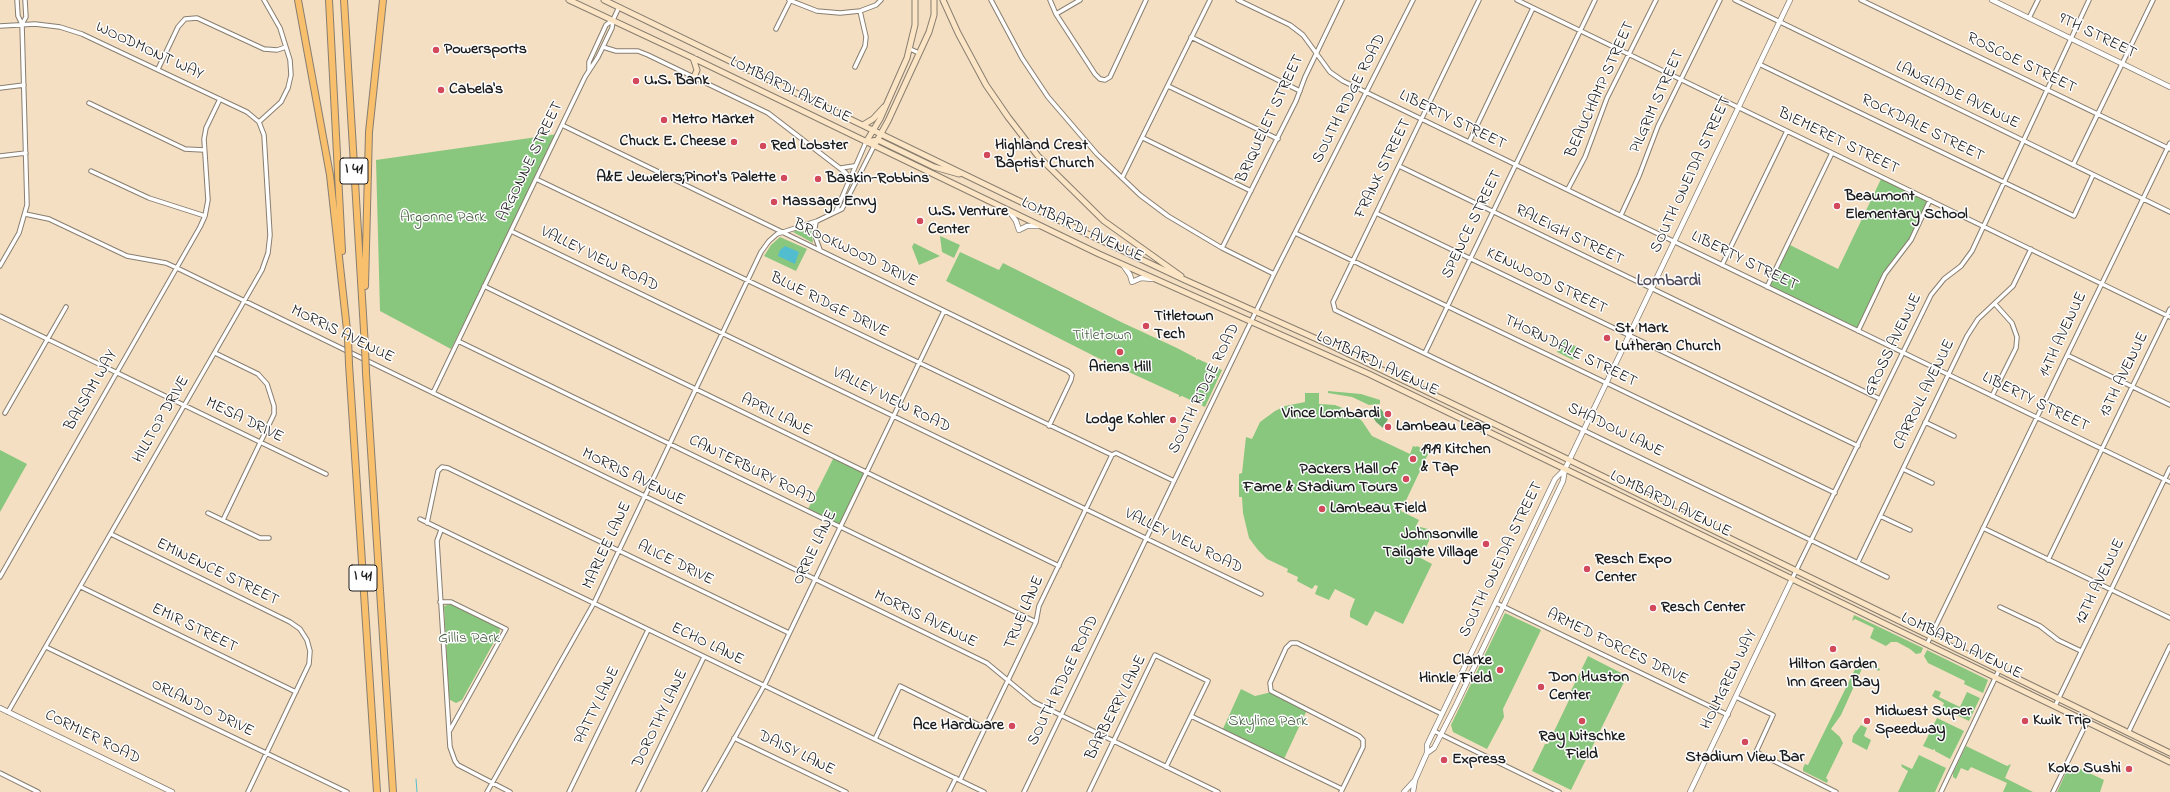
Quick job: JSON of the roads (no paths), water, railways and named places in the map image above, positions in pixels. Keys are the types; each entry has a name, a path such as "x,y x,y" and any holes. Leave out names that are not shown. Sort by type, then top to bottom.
{"highway":[{"path":"298,0 327,159 345,304"},
{"name":"I 41","path":"329,0 345,304 377,792"},
{"name":"I 41","path":"344,0 393,792"},
{"path":"365,344 367,170 383,0"}],"main road":[{"name":"LOMBARDI AVENUE","path":"569,0 693,58 1122,265 1362,371 2170,762"},
{"name":"LOMBARDI AVENUE","path":"604,0 1185,280 1332,346 2170,753"},
{"path":"866,142 874,130 910,49 915,20 915,0"},
{"path":"874,146 919,53 932,22 934,0"},
{"path":"944,0 958,33 986,85 1038,156 1104,221 1137,246 1178,273 1185,280"},
{"path":"693,58 698,70"},
{"path":"694,77 698,70 709,66"},
{"path":"863,125 872,119 886,104"},
{"path":"866,142 878,140 934,167 966,175"},
{"path":"2087,722 2090,719 2101,720"}],"street":[{"path":"0,266 19,233 25,214 27,196 22,24 18,16 17,0"},
{"path":"22,24 26,17 25,0"},
{"path":"259,122 281,102 288,88 291,75 290,60 280,28 264,0"},
{"path":"776,29 790,0 808,8 828,13 860,11 876,4 881,0"},
{"path":"992,0 1022,58 1048,97 1077,132 1122,178 1140,195 1168,216 1222,248 1274,274"},
{"path":"1050,0 1056,14 1095,74 1100,79 1105,80 1110,77 1146,0"},
{"path":"1056,14 1080,0"},
{"path":"1122,178 1210,0"},
{"name":"LIBERTY STREET","path":"1238,0 1290,25 1303,35 1330,72 1343,82 1568,189 2170,482"},
{"name":"BRIQUELET STREET","path":"1222,248 1278,139 1316,53 1342,0"},
{"name":"SOUTH RIDGE ROAD","path":"1024,792 1274,274 1413,0"},
{"name":"FRANK STREET","path":"1333,306 1333,302 1353,260 1479,0"},
{"name":"BIEMERET STREET","path":"1517,0 2168,316"},
{"name":"SPENCE STREET","path":"1425,353 1595,0"},
{"name":"BEAUCHAMP STREET","path":"1568,189 1585,156 1607,98 1656,0"},
{"name":"PILGRIM STREET","path":"1621,215 1639,176 1658,126 1720,0"},
{"name":"LANGLADE AVENUE","path":"1735,0 2023,142 2170,212"},
{"name":"SOUTH ONEIDA STREET","path":"1427,753 1434,748 1503,606 1563,480 1565,469 1569,460 1630,336 1790,0"},
{"name":"ROSCOE STREET","path":"1862,0 2169,149"},
{"name":"9TH STREET","path":"1992,0 2170,87"},
{"path":"2029,18 2038,0"},
{"name":"GROSS AVENUE","path":"1792,579 1931,295 1944,279 1961,266 1972,251 2089,0"},
{"path":"2073,165 2153,0"},
{"name":"ARGONNE STREET","path":"433,393 588,71 603,47 612,28 613,20 619,7"},
{"path":"1469,142 1533,8"},
{"path":"855,67 865,46 866,37 860,11"},
{"path":"158,69 178,28 186,20 198,18 264,49 277,50 286,47"},
{"name":"ARGONNE STREET","path":"588,71 589,62 603,31 606,25 613,20"},
{"name":"WOODMONT WAY","path":"0,26 22,24 60,28 82,34 247,112 259,122"},
{"path":"1191,37 1300,91"},
{"path":"603,47 616,51 638,51 774,117 840,168 847,174 849,181"},
{"path":"910,49 919,53"},
{"name":"ROCKDALE STREET","path":"1759,64 2074,216 2093,175"},
{"path":"0,88 24,85"},
{"path":"1168,86 1278,139"},
{"path":"91,171 149,198 205,216 208,200 204,150 206,128 220,99"},
{"path":"89,103 184,149 204,150"},
{"name":"HILLTOP DRIVE","path":"8,712 262,270 270,244 264,135 259,122"},
{"name":"BROOKWOOD DRIVE","path":"562,125 1068,370 1072,375 1070,383 1049,426"},
{"path":"1722,265 1786,131"},
{"path":"1143,138 1251,191"},
{"path":"836,211 854,166 866,142"},
{"name":"14TH AVENUE","path":"1927,644 2143,199 2169,149 2170,143"},
{"name":"MARLEE LANE","path":"487,792 594,604 761,252 772,238 782,232 817,221 842,209 874,146"},
{"path":"0,156 6,154 26,153"},
{"path":"1767,287 1832,153"},
{"path":"840,168 847,169 854,166"},
{"name":"RALEIGH STREET","path":"1399,166 1880,400"},
{"name":"BLUE RIDGE DRIVE","path":"536,179 1049,426 1112,455 1116,453 1174,481"},
{"path":"1858,330 1885,274 1911,240 1930,200"},
{"path":"1008,211 1016,221 1019,230 1029,225 1042,227"},
{"name":"KENWOOD STREET","path":"1376,213 1858,446"},
{"name":"MORRIS AVENUE","path":"25,214 49,219 127,256 166,263 177,268 814,580 987,663 1034,702 1218,792"},
{"name":"BALSAM WAY","path":"0,577 177,268 205,216"},
{"path":"817,221 814,232 820,251"},
{"name":"VALLEY VIEW ROAD","path":"511,231 1261,594"},
{"name":"THORNDALE STREET","path":"1296,232 1835,493"},
{"name":"CARROLL AVENUE","path":"1858,562 1948,374 1978,319 2013,286 2030,249"},
{"path":"1122,265 1130,275 1132,282 1141,278 1153,278"},
{"name":"APRIL LANE","path":"484,286 1059,566"},
{"path":"1992,396 2016,348 2017,337 2012,322 1995,304"},
{"name":"SHADOW LANE","path":"1333,306 1335,310 1887,577"},
{"path":"5,413 66,307"},
{"name":"13TH AVENUE","path":"2048,560 2168,316 2170,309"},
{"name":"ORRIE LANE","path":"705,791 764,686 918,362 944,311"},
{"name":"MESA DRIVE","path":"0,316 326,474"},
{"name":"CANTERBURY ROAD","path":"458,341 1036,622"},
{"path":"215,353 258,374 267,384 274,406 274,414 223,520"},
{"path":"2068,355 2170,405"},
{"path":"1926,422 1954,436"},
{"name":"TRUE LANE","path":"960,780 1036,622 1039,606 1112,455"},
{"name":"ALICE DRIVE","path":"427,523 438,471 442,467 448,468 789,633"},
{"name":"12TH AVENUE","path":"2055,706 2170,468"},
{"name":"SOUTH ONEIDA STREET","path":"1413,792 1415,780 1427,753 1427,745 1555,479 1565,469"},
{"path":"1903,469 1932,483"},
{"path":"208,513 260,538 269,538"},
{"path":"1880,516 1910,530"},
{"name":"ECHO LANE","path":"420,519 984,792"},
{"path":"1983,528 2170,618"},
{"path":"441,530 436,541 450,747 454,761 466,770 510,792"},
{"name":"EMINENCE STREET","path":"111,534 290,622 300,629 307,640 310,652 309,664 296,692"},
{"name":"HOLMGREN WAY","path":"1690,792 1792,579"},
{"name":"EMIR STREET","path":"81,587 296,692"},
{"path":"440,602 451,602 506,629 449,732"},
{"name":"ARMED FORCES DRIVE","path":"1496,603 1728,715"},
{"path":"2000,606 2040,626 2058,640 2081,651"},
{"name":"PATTY LANE","path":"569,792 648,630"},
{"path":"1166,767 1191,716 1342,791 1363,746 1363,740 1359,736 1274,693 1270,688 1270,683 1286,648 1291,643 1296,643 1442,714"},
{"name":"ORLANDO DRIVE","path":"46,646 347,792"},
{"path":"2128,733 2170,646"},
{"name":"BARBERRY LANE","path":"1090,792 1155,655 1208,681 1191,716"},
{"name":"DOROTHY LANE","path":"638,792 704,657"},
{"path":"1941,792 1998,670"},
{"path":"875,739 900,686 985,728"},
{"path":"248,792 296,692"},
{"path":"1736,697 1773,715 1756,752 1836,792"},
{"name":"CORMIER ROAD","path":"0,708 172,792"},
{"path":"2053,792 2087,722"},
{"path":"1434,731 1559,792"},
{"name":"DAISY LANE","path":"734,738 846,792"},
{"path":"0,773 38,792"},
{"path":"949,792 956,778"},
{"name":"SOUTH ONEIDA STREET","path":"1404,792 1415,780"}],"water":[{"path":"785,246 799,252 795,264 778,256 780,250"}],"waterway":[{"path":"416,779 417,792"}],"place":[{"name":"Powersports","path":"436,50"},
{"name":"U.S. Bank","path":"636,81"},
{"name":"Cabela's","path":"441,90"},
{"name":"Metro Market","path":"664,120"},
{"name":"Chuck E. Cheese","path":"734,142"},
{"name":"Red Lobster","path":"763,146"},
{"name":"Highland Crest Baptist Church","path":"987,155"},
{"name":"A&E Jewelers;Pinot's Palette","path":"784,178"},
{"name":"Baskin-Robbins","path":"818,179"},
{"name":"Massage Envy","path":"774,202"},
{"name":"Beaumont Elementary School","path":"1837,206"},
{"name":"U.S. Venture Center","path":"920,221"},
{"name":"Titletown Tech","path":"1146,326"},
{"name":"St. Mark Lutheran Church","path":"1607,338"},
{"name":"Ariens Hill","path":"1120,352"},
{"name":"Vince Lombardi","path":"1388,414"},
{"name":"Lodge Kohler","path":"1173,420"},
{"name":"Lambeau Leap","path":"1388,427"},
{"name":"1919 Kitchen & Tap","path":"1413,459"},
{"name":"Packers Hall of Fame & Stadium Tours","path":"1406,479"},
{"name":"Lambeau Field","path":"1322,509"},
{"name":"Johnsonville Tailgate Village","path":"1486,544"},
{"name":"Resch Expo Center","path":"1587,569"},
{"name":"Resch Center","path":"1653,608"},
{"name":"Hilton Garden Inn Green Bay","path":"1833,649"},
{"name":"Clarke Hinkle Field","path":"1500,670"},
{"name":"Don Huston Center","path":"1541,687"},
{"name":"Ray Nitschke Field","path":"1582,721"},
{"name":"Midwest Super Speedway","path":"1867,721"},
{"name":"Kwik Trip","path":"2025,721"},
{"name":"Ace Hardware","path":"1012,726"},
{"name":"Stadium View Bar","path":"1745,742"},
{"name":"Express","path":"1444,760"},
{"name":"Koko Sushi","path":"2129,769"}],"district":[{"name":"Lombardi","path":"1669,282"}],"park label":[{"name":"Argonne Park","path":"443,218"},
{"name":"Titletown","path":"1102,336"},
{"name":"Gillis Park","path":"469,639"},
{"name":"Skyline Park","path":"1268,722"}]}
